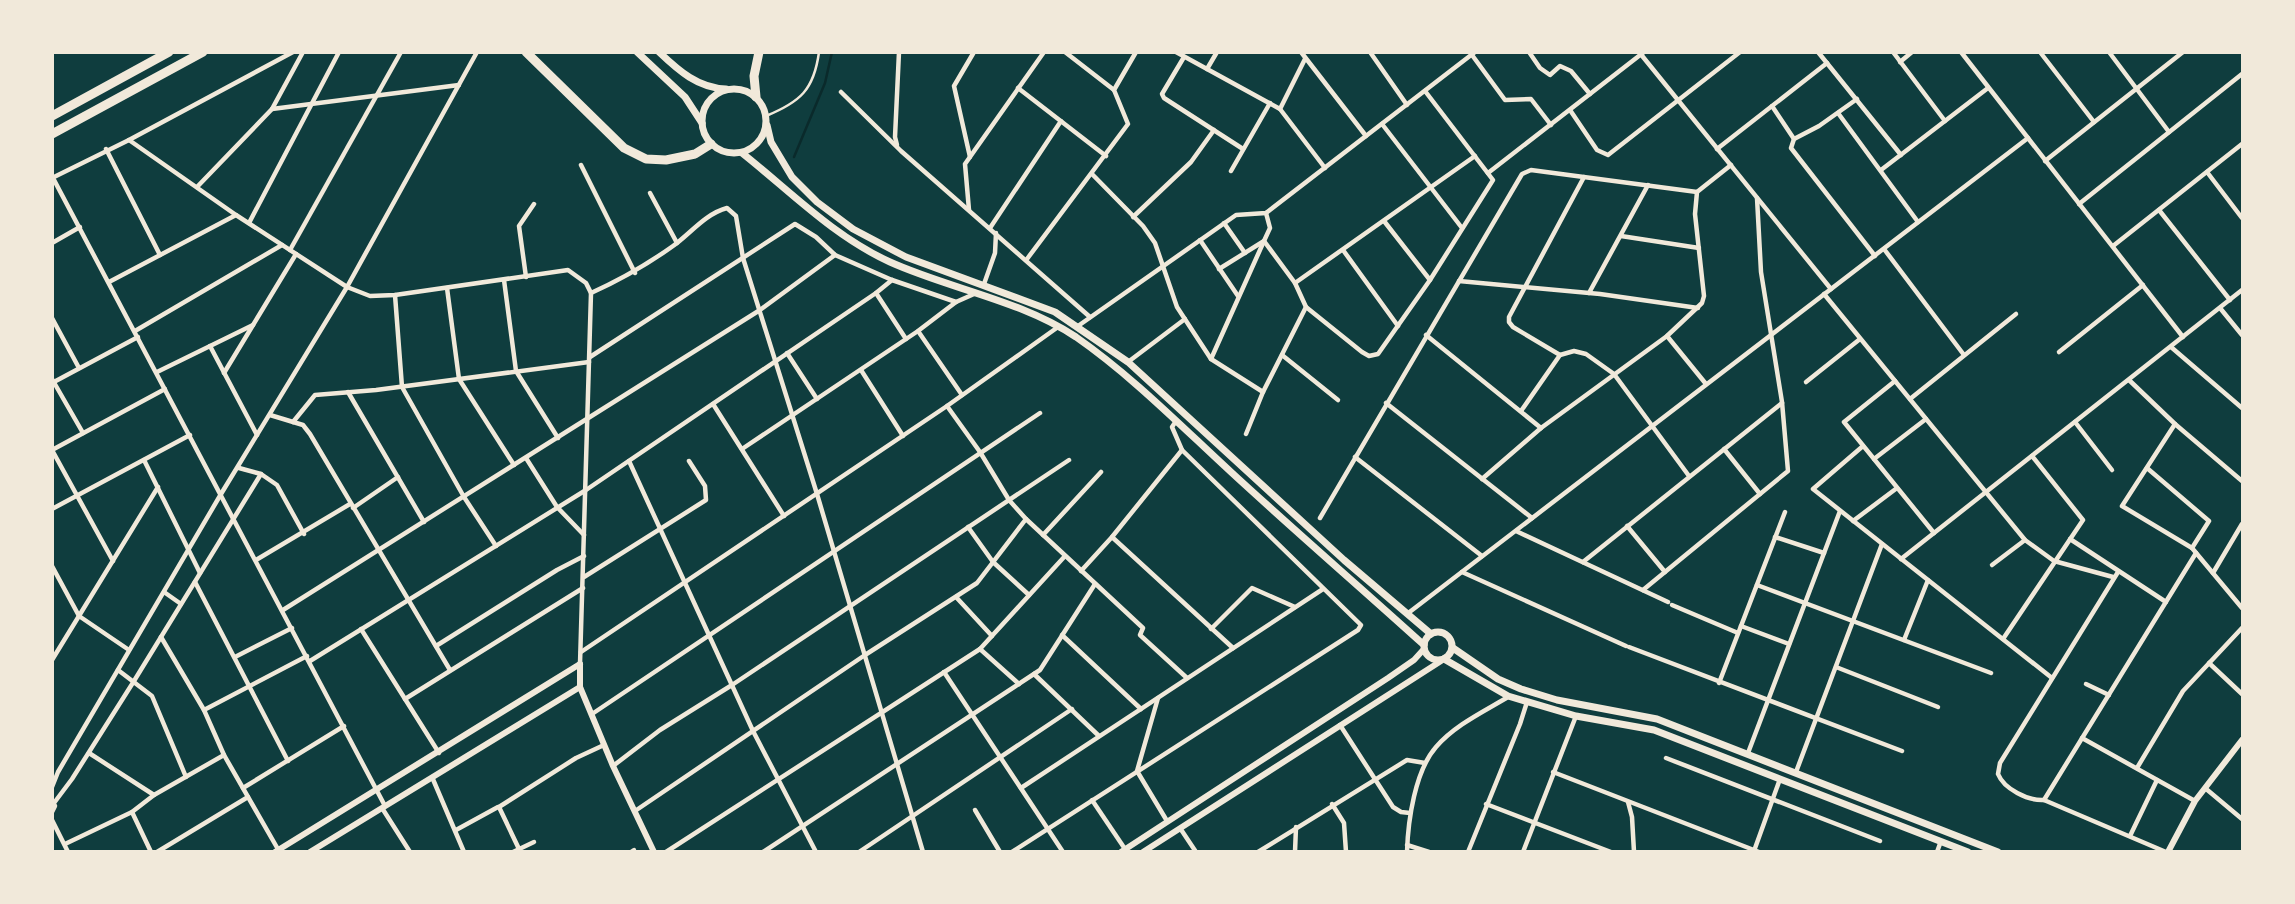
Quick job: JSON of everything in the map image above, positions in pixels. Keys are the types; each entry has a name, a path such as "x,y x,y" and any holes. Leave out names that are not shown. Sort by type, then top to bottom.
{"highway":[{"path":"52,116 169,52"},
{"path":"52,134 203,52"},
{"path":"526,52 624,148 646,159 666,160 695,154 711,144"},
{"path":"756,97 754,76 759,52"}],"main road":[{"path":"638,52 685,97 702,123 711,144 722,151 742,153 848,240 910,271 1011,306 1058,327 1103,357 1424,647 1430,658 1443,660 1508,696 1576,716 1654,730 1963,851"},
{"path":"659,52 702,85 714,89 740,90 756,97 761,103 771,142 792,177 817,202 853,229 906,257 1055,312 1128,362 1344,560 1431,634"},
{"path":"702,123 707,105 721,92 730,89"},
{"path":"742,153 756,145 765,132 766,120"},
{"path":"1424,647 1431,634 1446,634 1453,648 1498,678 1521,689 1557,700 1640,714 1748,753 1998,852"},
{"path":"1443,660 1453,648"}],"street":[{"path":"293,52 53,178 410,852"},
{"path":"197,187 272,109 303,52"},
{"path":"249,223 339,52"},
{"path":"290,250 401,52"},
{"path":"52,787 58,772 221,494 347,287 477,52"},
{"path":"898,146 895,137 899,52"},
{"path":"970,158 954,86 974,52"},
{"path":"969,211 965,164 1044,52"},
{"path":"1027,259 1128,124 1114,90 1066,52"},
{"path":"1114,90 1136,52"},
{"path":"1176,52 1280,108 1325,168"},
{"path":"1207,69 1217,52"},
{"path":"1301,52 1366,136"},
{"path":"1370,52 1407,105"},
{"path":"1529,52 1545,73 1550,75 1560,66 1566,67 1590,94"},
{"path":"1570,110 1597,150 1608,155 1740,52"},
{"path":"1818,52 1901,155"},
{"path":"1893,52 1945,121"},
{"path":"1900,62 1912,52"},
{"path":"1961,52 2183,337"},
{"path":"2040,52 2094,122"},
{"path":"2109,52 2169,132"},
{"path":"2045,160 2183,52"},
{"path":"1488,173 1641,53 1831,289"},
{"path":"1078,326 1236,215 1266,214 1474,54 1505,100 1531,99 1551,125"},
{"path":"1184,57 1163,94 1170,102 1243,149"},
{"path":"1280,108 1306,59"},
{"path":"1717,149 1827,63"},
{"path":"2079,204 2242,74"},
{"path":"272,109 459,85"},
{"path":"1018,88 1106,156"},
{"path":"1881,170 1988,88"},
{"path":"1265,241 1295,283 1306,307 1369,356 1378,354 1493,180 1425,91"},
{"path":"841,92 969,211 1027,259 1090,317"},
{"path":"1857,99 1794,139 1791,148 1874,256"},
{"path":"1231,171 1270,103"},
{"path":"1772,106 1794,139"},
{"path":"1838,113 1918,222"},
{"path":"990,228 1061,121"},
{"path":"1382,124 1462,229"},
{"path":"1133,217 1191,162 1214,130"},
{"path":"1408,614 2028,138"},
{"path":"129,140 282,245 347,287 370,296 395,295 568,270 586,283 591,293 580,687 613,766 654,852"},
{"path":"2113,246 2242,144"},
{"path":"106,149 160,255"},
{"path":"1295,283 1475,156"},
{"path":"581,165 635,273"},
{"path":"1482,480 1541,428 1667,336 1698,308 1704,296 1695,214 1697,192 1731,165"},
{"path":"1320,517 1522,174 1531,170 1697,192"},
{"path":"2207,172 2242,215"},
{"path":"1092,174 1155,243 1177,307 1211,359 1264,392"},
{"path":"1560,355 1510,322 1509,317 1584,177"},
{"path":"1589,293 1648,185"},
{"path":"650,193 677,243"},
{"path":"1643,590 1788,471 1773,334 1761,272 1757,198"},
{"path":"526,277 519,226 534,204"},
{"path":"591,293 635,273 714,212 727,208 736,216 743,258 851,606 923,852"},
{"path":"2158,210 2230,300"},
{"path":"1211,359 1270,228 1266,214"},
{"path":"109,282 236,215"},
{"path":"1384,221 1430,279"},
{"path":"1224,223 1245,253"},
{"path":"293,422 315,395 402,387 589,360 794,225 816,237 835,255 891,280 956,303"},
{"path":"52,243 80,227"},
{"path":"984,284 995,253 996,233"},
{"path":"1621,236 1699,248"},
{"path":"1199,240 1238,297"},
{"path":"1219,269 1265,241"},
{"path":"83,433 53,381 282,245"},
{"path":"1884,249 1964,355"},
{"path":"1343,250 1398,326"},
{"path":"224,373 296,254"},
{"path":"283,610 760,310 835,255"},
{"path":"504,279 516,371 558,438"},
{"path":"204,710 361,629 586,490 876,293 891,280"},
{"path":"1459,281 1589,293 1698,308"},
{"path":"2059,352 2143,285"},
{"path":"447,288 459,379 514,465"},
{"path":"1901,559 2242,290"},
{"path":"876,293 906,339"},
{"path":"742,449 974,293"},
{"path":"395,295 402,387 464,497 496,546"},
{"path":"1824,295 2025,540 2054,561 2113,577"},
{"path":"1246,434 1306,307"},
{"path":"2220,308 2242,335"},
{"path":"1910,399 2016,314"},
{"path":"52,318 79,368"},
{"path":"1128,362 1185,319"},
{"path":"157,372 253,325"},
{"path":"580,653 947,406 1058,327"},
{"path":"918,331 962,395"},
{"path":"1426,335 1541,428"},
{"path":"1667,336 1707,384"},
{"path":"1806,383 1860,339"},
{"path":"210,346 258,436"},
{"path":"2171,347 2242,407"},
{"path":"1521,411 1560,355 1574,351 1586,354 1614,374 1689,476"},
{"path":"787,354 817,399"},
{"path":"1282,355 1338,400"},
{"path":"861,370 903,436"},
{"path":"2129,380 2175,424 2242,481"},
{"path":"1895,381 1844,422 1934,533"},
{"path":"113,561 52,450 165,389"},
{"path":"348,392 424,522"},
{"path":"1583,562 1782,402"},
{"path":"1386,403 1532,518"},
{"path":"713,404 783,516"},
{"path":"947,406 981,452 1009,500 1043,536 1143,628 1140,635 1187,678"},
{"path":"591,715 1040,413"},
{"path":"271,415 303,425 310,434 450,670"},
{"path":"1874,459 1926,419"},
{"path":"1012,852 1358,631 1361,625 1182,450 1172,427 1176,421"},
{"path":"2075,422 2112,470"},
{"path":"2175,424 2122,506 2194,551 2242,608"},
{"path":"52,509 190,435"},
{"path":"1863,446 1813,489 2052,678"},
{"path":"1724,449 1760,494"},
{"path":"1081,571 1182,450"},
{"path":"2003,639 2083,520 2032,456"},
{"path":"1355,457 1482,556"},
{"path":"526,458 558,507 584,536"},
{"path":"144,460 200,573"},
{"path":"613,766 660,730 732,685 1069,460"},
{"path":"629,461 753,731 816,852"},
{"path":"583,577 706,500 705,486 689,461"},
{"path":"239,468 261,474 277,485 304,534"},
{"path":"2044,800 2165,603 2209,522 2147,468"},
{"path":"1043,536 1101,472"},
{"path":"52,812 53,802 89,752 261,474"},
{"path":"257,560 398,477"},
{"path":"52,660 158,487"},
{"path":"1853,521 1897,488"},
{"path":"1748,753 1840,511"},
{"path":"1719,683 1785,512"},
{"path":"635,811 865,655 977,583 1026,519"},
{"path":"2213,573 2242,524"},
{"path":"1627,526 1665,572"},
{"path":"968,527 993,562 1029,595"},
{"path":"1516,531 1738,633"},
{"path":"1112,537 1234,648"},
{"path":"1775,537 1824,553"},
{"path":"2070,539 2165,603"},
{"path":"1992,565 2025,540"},
{"path":"1796,772 1882,544"},
{"path":"436,646 584,556"},
{"path":"666,852 980,649 1065,556"},
{"path":"52,566 79,616 130,650"},
{"path":"1462,572 1627,646 1902,751"},
{"path":"2118,572 2000,763 1998,774 2004,785 2167,852 2195,801 2242,740"},
{"path":"1904,640 1928,580"},
{"path":"195,582 288,761"},
{"path":"763,852 1040,670 1095,583"},
{"path":"1757,585 1991,673"},
{"path":"405,699 583,588"},
{"path":"1211,629 1252,588 1295,607"},
{"path":"1021,788 1323,589"},
{"path":"164,592 181,604"},
{"path":"956,597 992,636"},
{"path":"1741,626 1789,644"},
{"path":"235,657 292,628"},
{"path":"2137,768 2183,691 2242,628"},
{"path":"361,629 439,752"},
{"path":"1062,635 1141,709"},
{"path":"161,637 204,710 224,755 277,851 580,664"},
{"path":"1092,800 1123,850 1388,678 1414,660 1424,647"},
{"path":"980,649 1019,684"},
{"path":"1143,852 1443,660"},
{"path":"2208,663 2242,694"},
{"path":"1836,667 1938,707"},
{"path":"118,670 152,696 186,777"},
{"path":"944,672 1063,852"},
{"path":"1034,674 1099,736"},
{"path":"2086,684 2109,695"},
{"path":"310,852 580,687"},
{"path":"1407,852 1410,813 1425,763 1434,749 1450,733 1508,696"},
{"path":"1158,697 1137,771 1167,821"},
{"path":"1468,852 1527,702"},
{"path":"859,852 1072,709"},
{"path":"1522,852 1576,716"},
{"path":"1340,725 1392,807 1410,813"},
{"path":"243,788 344,726"},
{"path":"2082,738 2195,801"},
{"path":"456,830 499,807 576,758 604,745"},
{"path":"89,752 154,795"},
{"path":"65,844 132,812 154,795 224,755"},
{"path":"1666,758 1880,841"},
{"path":"1258,852 1407,760 1425,763"},
{"path":"1553,772 1755,851 1780,779"},
{"path":"432,777 464,852"},
{"path":"2130,836 2157,780"},
{"path":"2204,788 2242,818"},
{"path":"157,852 248,797"},
{"path":"1628,801 1632,817 1634,852"},
{"path":"1332,804 1344,823 1346,852"},
{"path":"1486,804 1611,852"},
{"path":"499,807 516,850 534,842"},
{"path":"975,810 1000,852"},
{"path":"132,812 151,852"},
{"path":"52,820 68,852"},
{"path":"1180,827 1196,852"},
{"path":"1295,852 1296,827"},
{"path":"1937,852 1941,841"},
{"path":"1407,845 1429,852"}],"lane":[{"path":"766,120 790,106 806,92 817,66 819,52"}],"waterway":[{"path":"794,157 825,83 832,52"}]}
